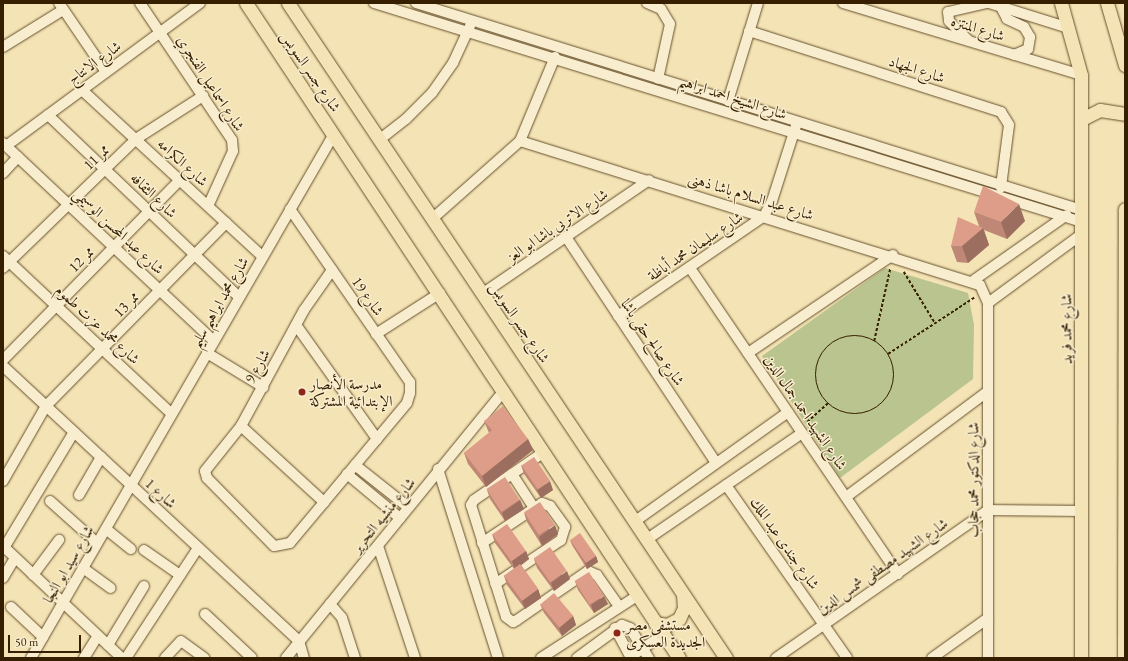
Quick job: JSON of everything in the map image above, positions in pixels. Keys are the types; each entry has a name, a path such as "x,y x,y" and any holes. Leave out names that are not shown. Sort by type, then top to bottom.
{"main road":[{"name":"شارع جسر السويس","path":"246,3 440,293 679,658"},
{"name":"شارع محمد فريد","path":"1061,3 1081,75 1081,658"},
{"path":"1107,3 1123,45 1125,65"},
{"name":"شارع جسر السويس","path":"291,5 379,140 726,658"},
{"path":"1082,119 1100,110 1125,114"},
{"path":"1124,658 1125,209"},
{"path":"655,623 667,625 678,619 684,608 683,595"}],"street":[{"name":"شارع اسماعيل الفنجري","path":"140,3 203,96 233,145 208,206"},
{"name":"شارع الانتاج","path":"5,144 48,115 200,3"},
{"name":"شارع الشيخ احمد ابراهيم","path":"374,3 1001,187 1082,222"},
{"name":"شارع الشيخ احمد ابراهيم","path":"416,3 728,101 796,127 1063,217"},
{"path":"647,3 661,9 670,24 658,79"},
{"path":"728,101 758,3"},
{"name":"شارع المنتزه","path":"843,3 1081,75"},
{"path":"970,42 949,21 948,12 988,3"},
{"name":"شارع المنتزه","path":"988,3 1069,28"},
{"path":"3,47 61,6 106,72"},
{"path":"1002,7 1007,19 1024,27 1030,37 1028,49 1014,55"},
{"path":"379,140 432,93 468,31 472,20"},
{"name":"شارع الجهاد","path":"749,31 1001,112 1009,125 1001,187"},
{"path":"432,218 520,141 555,57"},
{"name":"شارع الكرامه","path":"82,90 262,256"},
{"name":"ممر 11","path":"5,262 69,204 136,139 203,96"},
{"name":"شارع الثقافه","path":"48,115 239,297"},
{"name":"شارع سليمان محمد أباظة","path":"618,316 764,216 772,202 796,127"},
{"name":"شارع محمد ابراهيم سليم","path":"131,485 262,256 334,134"},
{"name":"شارع عبد السلام باشا ذهنى","path":"520,141 974,280"},
{"name":"شارع عبد المحسن الوسيمي","path":"5,144 214,341"},
{"path":"3,173 18,157"},
{"name":"ممر 12","path":"3,360 180,180"},
{"name":"شارع الاتربى باشا ابو العز","path":"482,294 649,180"},
{"name":"شارع 19","path":"290,209 410,382 407,403 377,439"},
{"path":"985,291 974,280 1063,217 1082,222"},
{"path":"988,303 1082,222"},
{"name":"ممر 13","path":"3,481 46,406 226,223"},
{"name":"شارع صالح حقى باشا","path":"566,237 716,463"},
{"path":"748,353 893,255"},
{"name":"شارع محمد عزت طموم","path":"5,262 56,306 172,414"},
{"name":"شارع الشهيد احمد جمال الدين","path":"690,268 898,574"},
{"name":"شارع 9","path":"324,502 290,543 280,547 266,540 205,473 241,426 296,326 332,270"},
{"name":"شارع الدكتور محمد حجاب","path":"985,291 988,303 988,658"},
{"path":"376,334 440,293"},
{"path":"241,426 324,502 377,439 296,326"},
{"path":"207,353 263,387"},
{"name":"شارع 1","path":"3,366 299,641"},
{"name":"شارع منشيه التحرير","path":"286,658 378,546 438,469 504,391"},
{"path":"846,498 988,391"},
{"path":"634,522 788,412"},
{"path":"646,540 726,486 800,431"},
{"path":"74,432 4,547 122,658"},
{"path":"544,452 474,500 471,509 506,617 513,622 588,571 597,575 619,608"},
{"path":"79,495 101,457"},
{"path":"355,465 408,507"},
{"path":"438,469 498,658"},
{"path":"348,474 400,518"},
{"path":"508,477 530,510"},
{"name":"شارع سيد ابو النجا","path":"31,658 131,485"},
{"name":"شارع جندى عبد الملك","path":"726,486 848,658"},
{"path":"50,502 97,543"},
{"path":"482,543 542,503 550,506 565,527 564,536 495,584"},
{"path":"988,510 1080,511"},
{"name":"شارع الشهيد مصطفى شمس الدين","path":"776,658 988,510"},
{"path":"106,529 131,549"},
{"path":"33,575 59,540"},
{"path":"378,546 415,658"},
{"path":"126,658 198,548"},
{"path":"144,550 180,575"},
{"path":"3,578 15,558"},
{"path":"83,568 112,588"},
{"path":"108,645 144,586"},
{"path":"541,658 637,596"},
{"path":"330,604 342,618 355,658"},
{"path":"11,608 43,637"},
{"path":"205,614 252,658"},
{"path":"932,658 988,618"},
{"path":"577,658 615,628 622,625 630,628 649,658"},
{"path":"615,628 631,657 663,635"},
{"path":"84,658 98,636"},
{"path":"165,658 183,641 204,658"},
{"path":"299,641 304,658"}],"path":[{"path":"893,255 935,324"},
{"path":"874,340 893,255"},
{"path":"888,354 985,291"},
{"path":"846,337 874,340 888,354 894,376 887,397 880,405 870,411 848,414 828,403 816,378 824,352 846,337"},
{"path":"800,431 828,403"}],"green space":[{"path":"885,268 968,293 974,325 973,379 840,478 762,356"}],"building":[{"path":"983,186 1019,204 1001,222 974,212"},
{"path":"958,217 983,228 962,246 951,246"},
{"path":"503,406 528,439 482,476 464,453 492,430 484,421"},
{"path":"534,457 550,481 538,489 522,465"},
{"path":"505,477 520,500 501,512 487,489"},
{"path":"540,502 555,525 539,535 524,512"},
{"path":"507,524 526,551 511,561 492,534"},
{"path":"580,533 596,556 586,563 570,540"},
{"path":"550,547 567,571 550,582 534,558"},
{"path":"520,564 538,589 522,601 504,576"},
{"path":"589,572 604,596 589,605 575,581"},
{"path":"554,593 573,616 559,628 540,605"}],"place":[{"name":"مدرسة الأنصار الإبتدائية المشتركة","path":"302,392"},
{"name":"مستشفى مصر الجديدة العسكرى","path":"617,633"}]}
